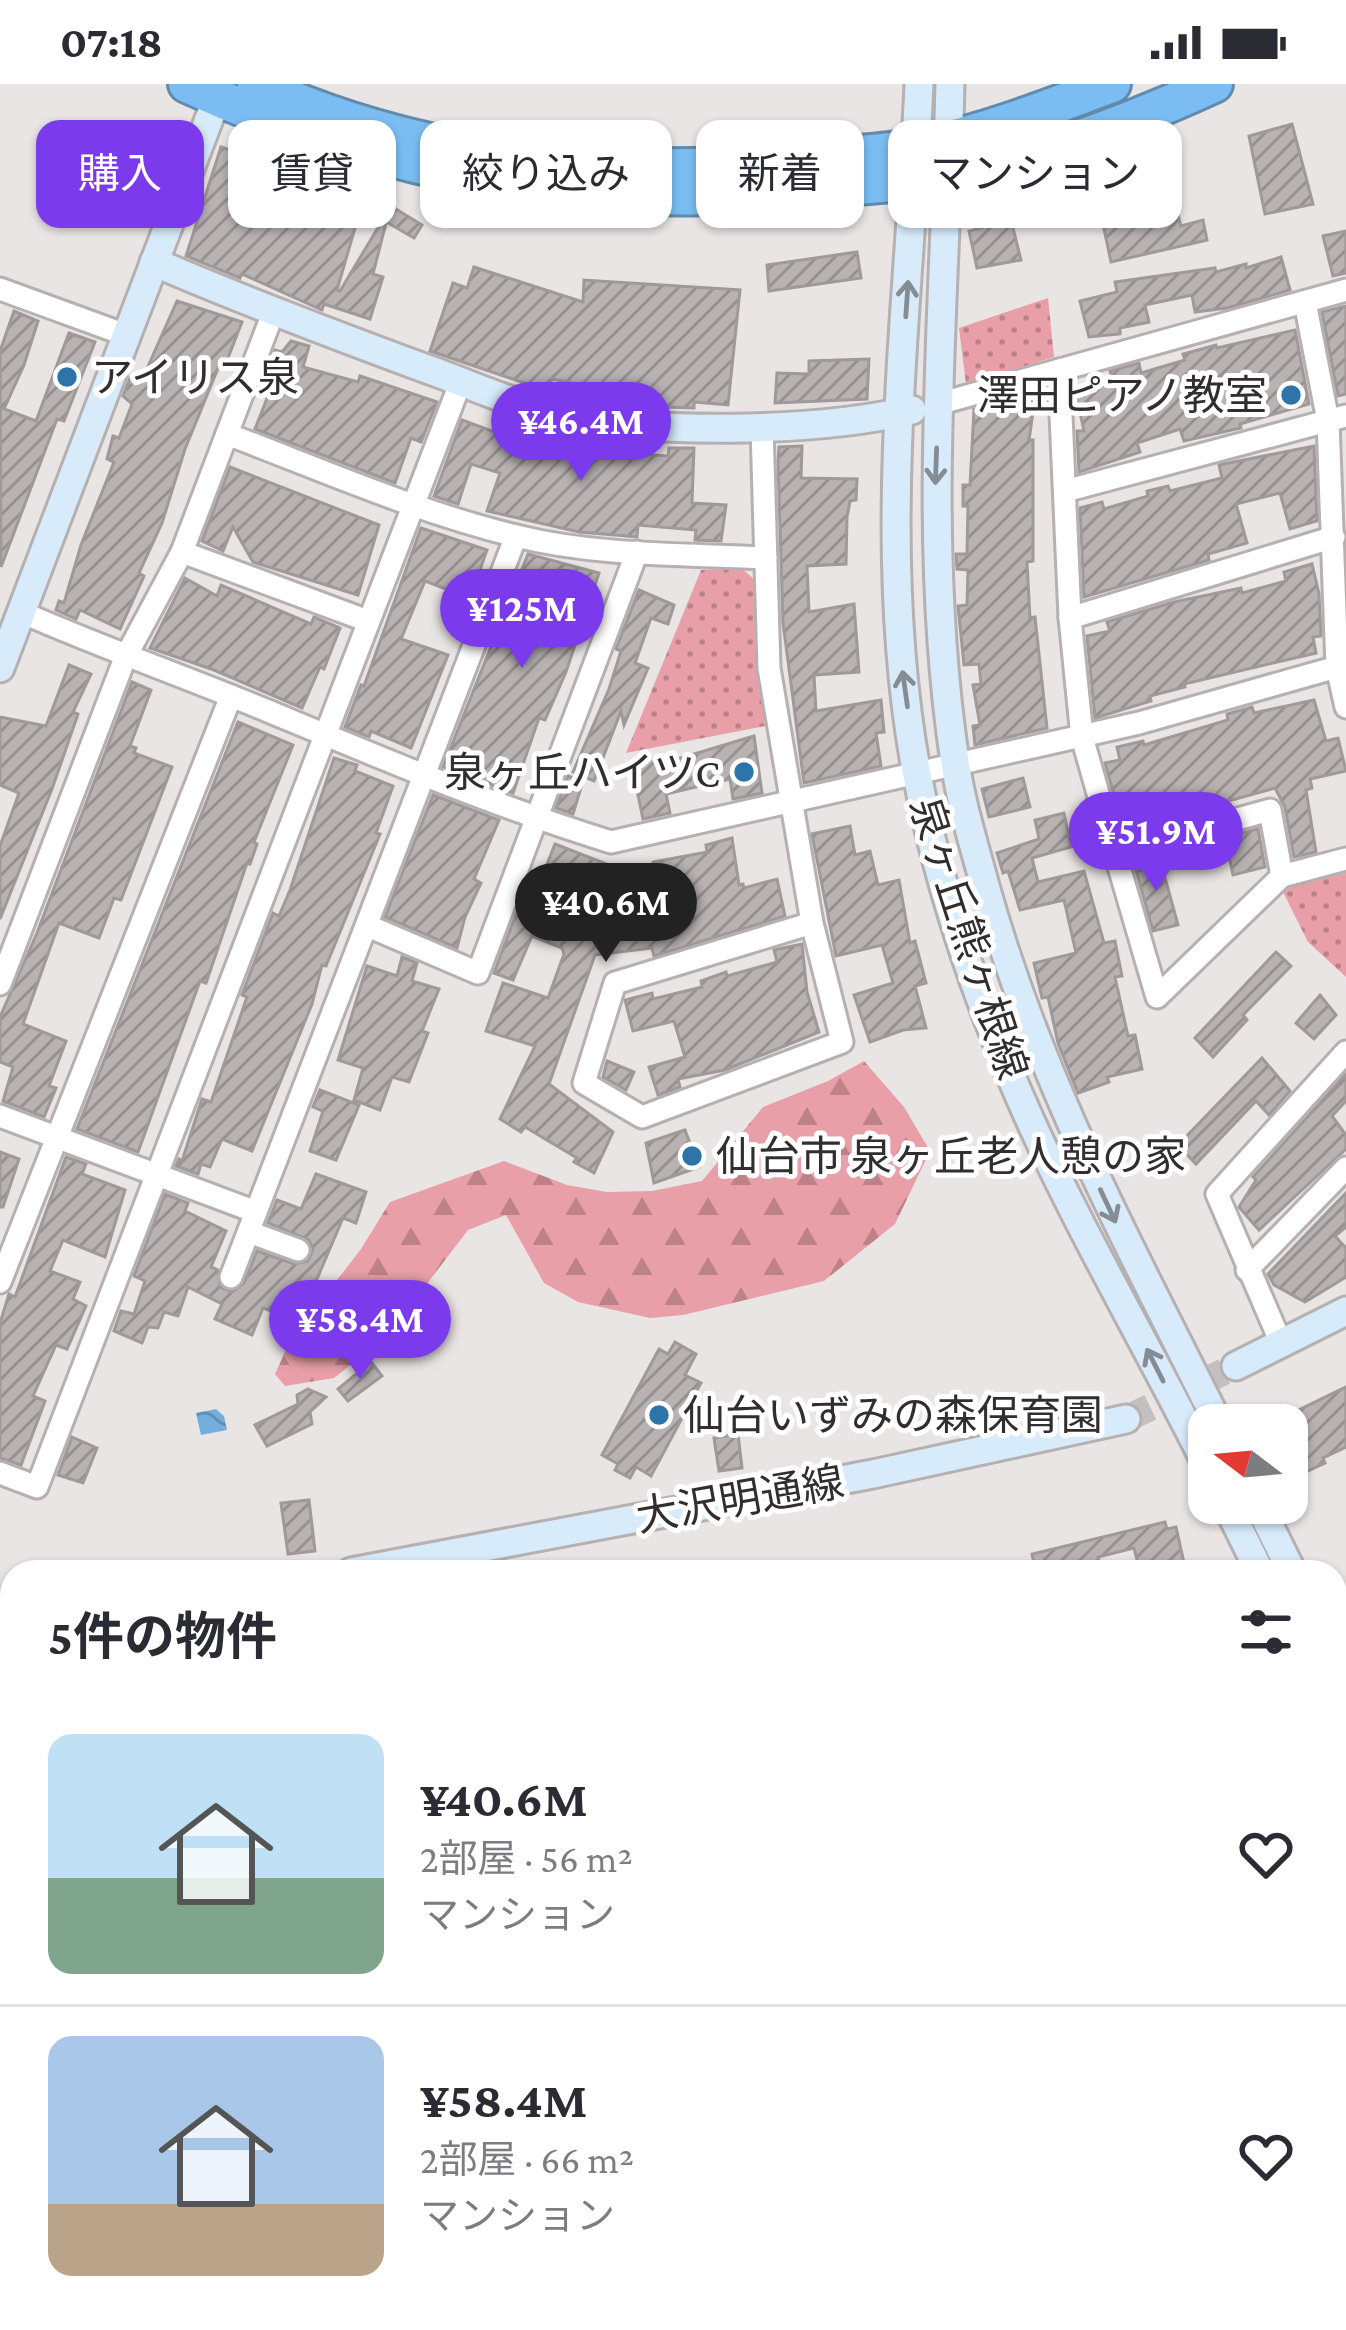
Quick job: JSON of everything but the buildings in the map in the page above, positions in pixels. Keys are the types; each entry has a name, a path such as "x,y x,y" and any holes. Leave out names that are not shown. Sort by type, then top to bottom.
{"highway":[{"path":"256,84 434,142 596,166 888,162"},
{"path":"1019,120 1112,84"},
{"path":"1122,120 1214,84"},
{"path":"202,91 365,153 550,192 705,199 888,168"}],"main road":[{"path":"919,84 925,120"},
{"path":"941,120 950,84"},
{"path":"0,668 11,608 154,262 202,91"},
{"name":"泉ヶ丘熊ヶ根線","path":"922,228 898,413 896,590 917,773 955,918 1031,1122 1188,1428"},
{"name":"泉ヶ丘熊ヶ根線","path":"933,228 936,580 955,764 1002,944 1055,1093 1208,1404"},
{"path":"154,262 273,313 547,412 634,424 762,427 822,424 938,404"},
{"path":"1236,1366 1346,1311"},
{"name":"大沢明通線","path":"415,1560 872,1474 1126,1418"},
{"path":"1236,1524 1254,1560"},
{"path":"1268,1524 1286,1560"}],"street":[{"path":"938,404 1346,290"},
{"path":"0,315 4,291 127,334"},
{"path":"1305,302 1337,419 1337,667 1346,707"},
{"path":"0,984 125,658 182,552 273,313"},
{"path":"1059,370 1070,618 1082,737 1157,997 1282,876 1346,860"},
{"path":"0,1473 37,1487 460,381"},
{"path":"1065,491 1337,419"},
{"path":"762,427 769,668 812,923 842,1042 642,1117 584,1082 615,983 812,923"},
{"path":"227,434 412,505 516,536 590,550 766,557"},
{"path":"231,1277 516,536"},
{"path":"1070,618 1334,537"},
{"path":"182,552 368,621"},
{"path":"368,926 478,974 637,552"},
{"path":"11,608 125,658 538,819 611,842 1082,737 1337,667"},
{"path":"0,1282 231,696"},
{"path":"1115,853 1270,810 1282,876"},
{"path":"1281,1343 1217,1194 1346,1052"},
{"path":"0,1116 156,1176 298,1250"},
{"path":"1247,1270 1346,1168"}],"green space":[{"path":"1048,298 1054,357 966,384 959,328"},
{"path":"741,568 754,579 765,726 626,753 701,570"},
{"path":"1346,873 1346,977 1308,942 1281,888"},
{"path":"864,1061 904,1107 930,1151 895,1224 824,1281 683,1315 650,1318 578,1302 544,1283 506,1215 468,1230 387,1336 334,1378 285,1386 275,1374 290,1341 361,1249 390,1202 504,1161 567,1185 607,1192 652,1191 702,1181 763,1107"}],"water":[{"path":"216,1409 224,1416 227,1430 201,1435 196,1413"}],"tunnel":[{"path":"1126,1419 1236,1366"}],"place":[{"name":"アイリス泉","path":"67,377"},
{"name":"澤田ピアノ教室","path":"1291,395"},
{"name":"泉ヶ丘ハイツC","path":"744,772"},
{"name":"仙台市 泉ヶ丘老人憩の家","path":"692,1156"},
{"name":"仙台いずみの森保育園","path":"659,1415"}]}
